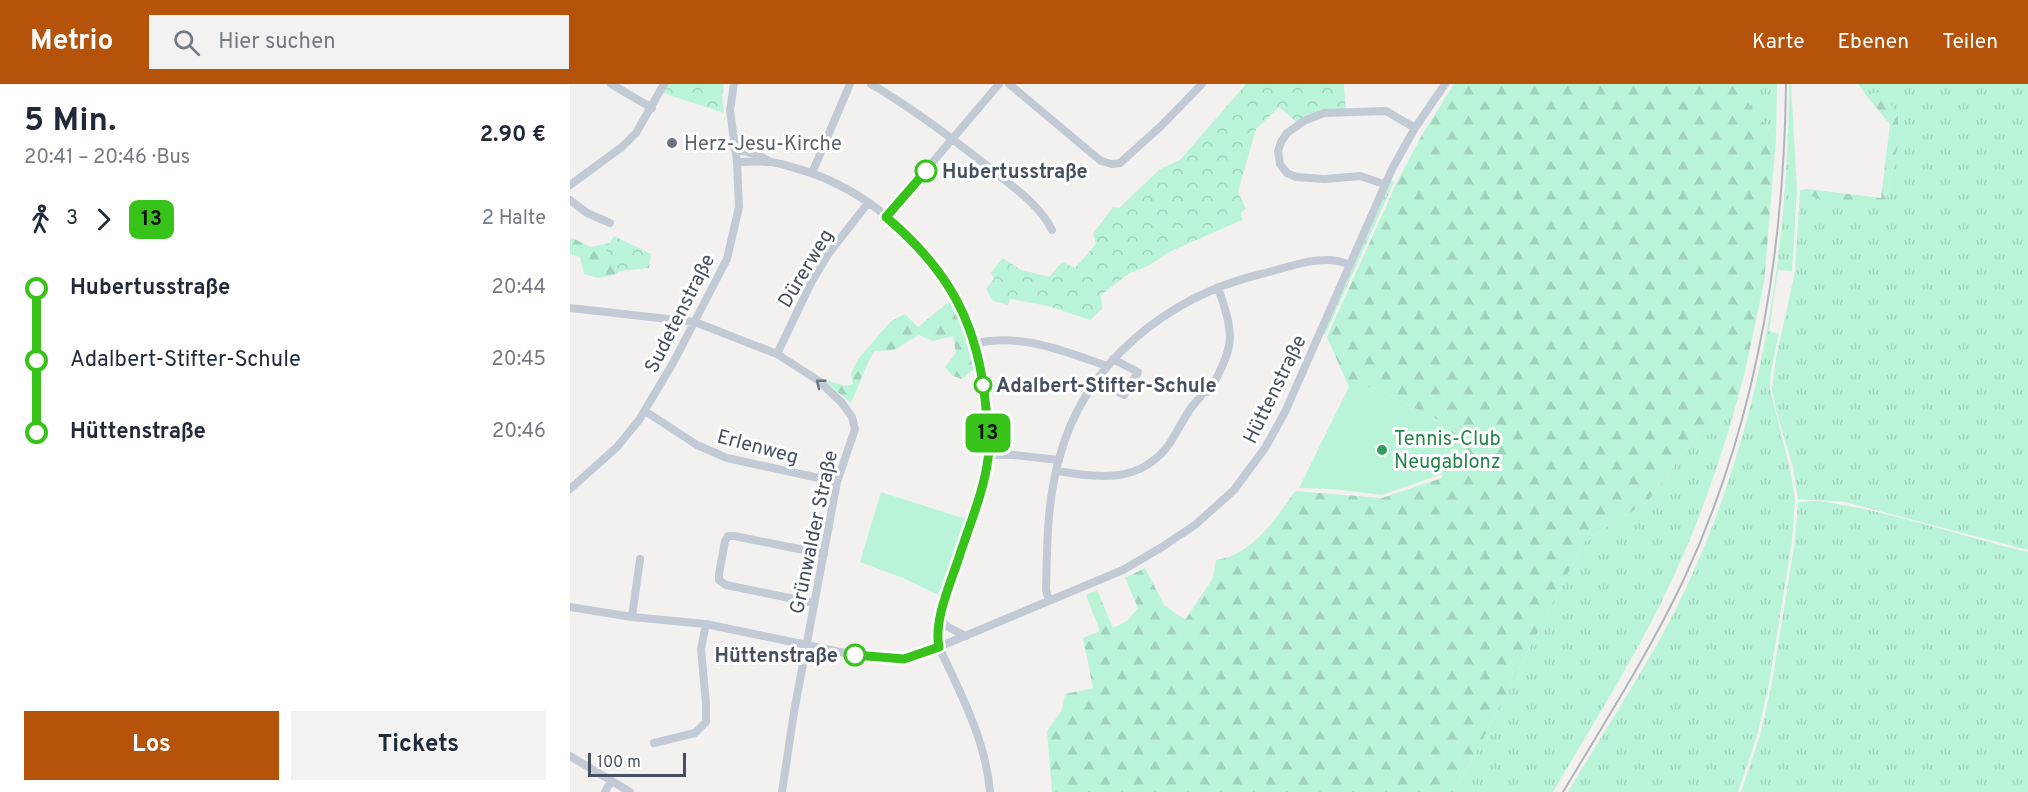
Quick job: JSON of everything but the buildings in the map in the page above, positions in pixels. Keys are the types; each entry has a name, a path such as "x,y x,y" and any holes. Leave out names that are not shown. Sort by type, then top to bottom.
{"street":[{"path":"611,84 652,108"},
{"path":"570,185 622,147 636,133 664,84"},
{"name":"Sudetenstraße","path":"570,489 629,435 645,411 720,276 735,231 739,207 737,162 730,110 734,84"},
{"path":"812,173 850,84"},
{"path":"871,84 911,108 953,139 1030,202 1046,218 1052,230"},
{"path":"886,217 999,84"},
{"path":"1009,84 1101,161 1112,164 1120,163 1161,126 1202,84"},
{"name":"Hüttenstraße","path":"570,607 632,617 706,624 869,658 904,659 939,647 1123,570 1162,547 1195,525 1234,490 1255,464 1281,419 1384,184 1415,128 1445,84"},
{"path":"1384,184 1360,176 1325,179 1296,177 1287,173 1280,164 1278,152 1281,142 1287,133 1313,116 1324,113 1386,111 1415,128"},
{"path":"735,150 758,155 769,162"},
{"path":"737,162 769,162 812,173 843,186 886,217 923,251 944,278 966,316 976,343 985,393 989,455 978,500 936,634 939,647 974,727 989,775 990,792"},
{"path":"570,200 587,213 610,223"},
{"name":"Dürerweg","path":"777,354 811,283 829,253 868,203"},
{"path":"1049,601 1046,590 1048,519 1059,460 1081,405 1110,363 1157,320 1184,303 1218,287 1248,277 1318,260 1331,259 1349,265"},
{"path":"1057,471 1100,478 1129,474 1150,463 1168,445 1191,408 1203,393 1210,391 1231,345 1230,321 1218,287"},
{"path":"570,308 695,322 777,354"},
{"path":"976,343 992,340 1024,340 1138,372 1124,395 1097,381"},
{"name":"Grünwalder Straße","path":"777,354 819,381 842,403 855,422 855,429 837,482 806,645 782,792"},
{"name":"Erlenweg","path":"645,411 696,445 727,458 837,482"},
{"path":"989,455 1059,460"},
{"path":"814,603 726,585 720,580 725,541 728,536 734,536 824,554"},
{"path":"632,617 640,559"},
{"path":"940,619 948,627 966,636"},
{"path":"654,743 695,733 706,722 701,649 706,624"},
{"path":"570,756 630,792"},
{"path":"605,792 611,781"}],"green space":[{"path":"668,84 724,84 722,99 724,113 663,93"},
{"path":"1246,84 1344,84 1346,111 1298,123 1279,107 1256,129 1238,192 1246,209 1241,212 1242,220 1169,252 1148,266 1130,273 1101,295 1102,309 1090,320 1048,306 1010,299 1008,305 993,301 986,289 994,279 991,272 1003,258 1021,270 1049,277 1062,262 1075,268 1096,244 1093,234 1113,207 1119,208 1160,169 1180,160"},
{"path":"1454,84 1731,84 1743,96 1776,139 1764,283 1732,419 1718,414 1699,432 1648,501 1584,542 1454,792 1052,792 1047,731 1062,710 1065,694 1093,688 1083,638 1100,631 1086,595 1097,590 1113,628 1127,621 1138,608 1125,578 1145,568 1164,605 1185,620 1213,578 1216,560 1229,557 1252,544 1280,513 1295,491 1382,498 1442,478 1448,425 1372,387 1349,387 1327,337 1397,182 1423,133"},
{"path":"1731,84 1777,84 1776,139 1743,96"},
{"path":"1789,84 1791,84 1797,190 1792,271 1778,270 1769,331 1779,334 1771,370 1770,389 1790,469 1795,500 1792,541 1769,683 1757,736 1738,792 1568,792 1668,624 1698,561 1723,496 1744,429 1761,362 1773,293 1782,223"},
{"path":"1858,84 2028,84 2028,550 1845,502 1798,499 1793,467 1772,390 1776,358 1795,271 1800,190 1807,189 1807,194 1885,203 1898,145 1898,114 1872,93 1869,99"},
{"path":"1881,92 1898,114 1898,145 1885,203 1881,206 1822,200 1806,194 1807,189 1881,198 1890,124 1869,99 1872,93"},
{"path":"1391,180 1394,182 1325,335 1323,333"},
{"path":"614,236 651,254 649,268 619,271 606,249"},
{"path":"572,238 591,247 610,243 607,249 619,271 617,274 598,278 584,274 580,257 570,254"},
{"path":"952,299 967,331 977,366 962,379 953,376 945,367 956,353 953,336 933,341 919,335 894,350 874,351 851,403 827,383 829,381 846,386 853,384 851,373 858,359 891,321 905,314 918,327"},
{"name":"Tennis-Club Neugablonz","path":"1349,387 1372,387 1448,425 1442,474 1382,495 1334,489 1299,488"},
{"path":"1718,414 1732,419 1706,498 1683,554 1633,657 1553,792 1454,792 1584,542 1648,501 1699,432"},
{"path":"881,492 969,520 943,597 903,578 860,562"},
{"path":"1817,501 1897,517 2028,552 2028,792 1741,792 1760,736 1772,683 1795,541 1798,502"}],"railway":[{"path":"1563,792 1626,687 1670,607 1709,520 1730,460 1747,399 1772,274 1784,148 1786,84"}],"bus line":[{"name":"13","path":"855,655 869,658 904,659 939,647 936,634 941,614 978,500 989,455 983,385 976,343 966,316 944,278 923,251 886,217 926,171"}],"place":[{"name":"Herz-Jesu-Kirche","path":"672,143"},
{"name":"Hubertusstraße","path":"926,171"},
{"name":"Adalbert-Stifter-Schule","path":"983,385"},
{"name":"Tennis-Club Neugablonz","path":"1382,450"},
{"name":"Hüttenstraße","path":"855,655"}]}
